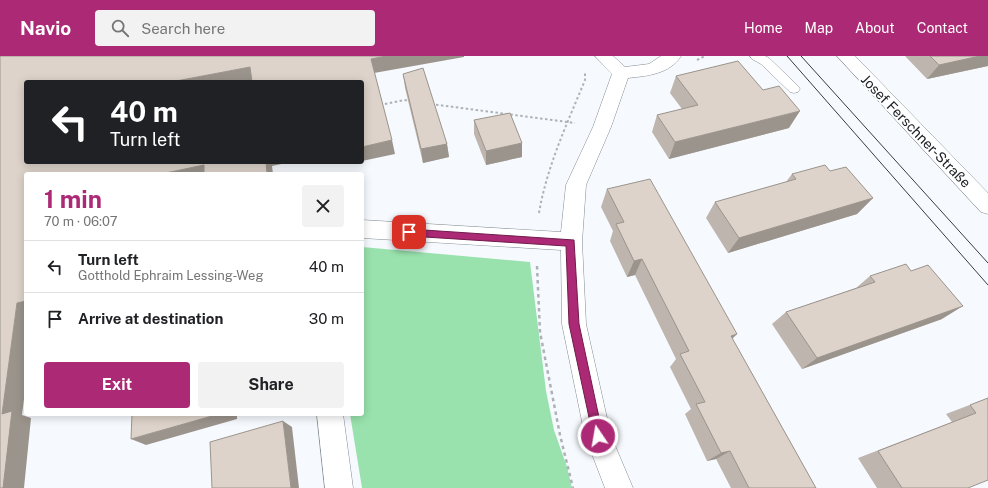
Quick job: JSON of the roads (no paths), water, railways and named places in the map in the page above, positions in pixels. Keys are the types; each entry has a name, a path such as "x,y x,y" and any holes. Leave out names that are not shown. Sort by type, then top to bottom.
{"street":[{"path":"603,56 621,73"},
{"path":"621,73 653,69 673,56"},
{"name":"Josef Ferschner-Straße","path":"845,56 988,206"},
{"path":"619,488 598,436 574,324 571,242 576,185 602,127 621,73"},
{"path":"364,229 571,242"},
{"path":"330,416 338,488"}],"lane":[{"path":"756,56 765,60 794,89"}],"tram line":[{"path":"787,56 988,285"},
{"path":"801,56 988,263"}]}
